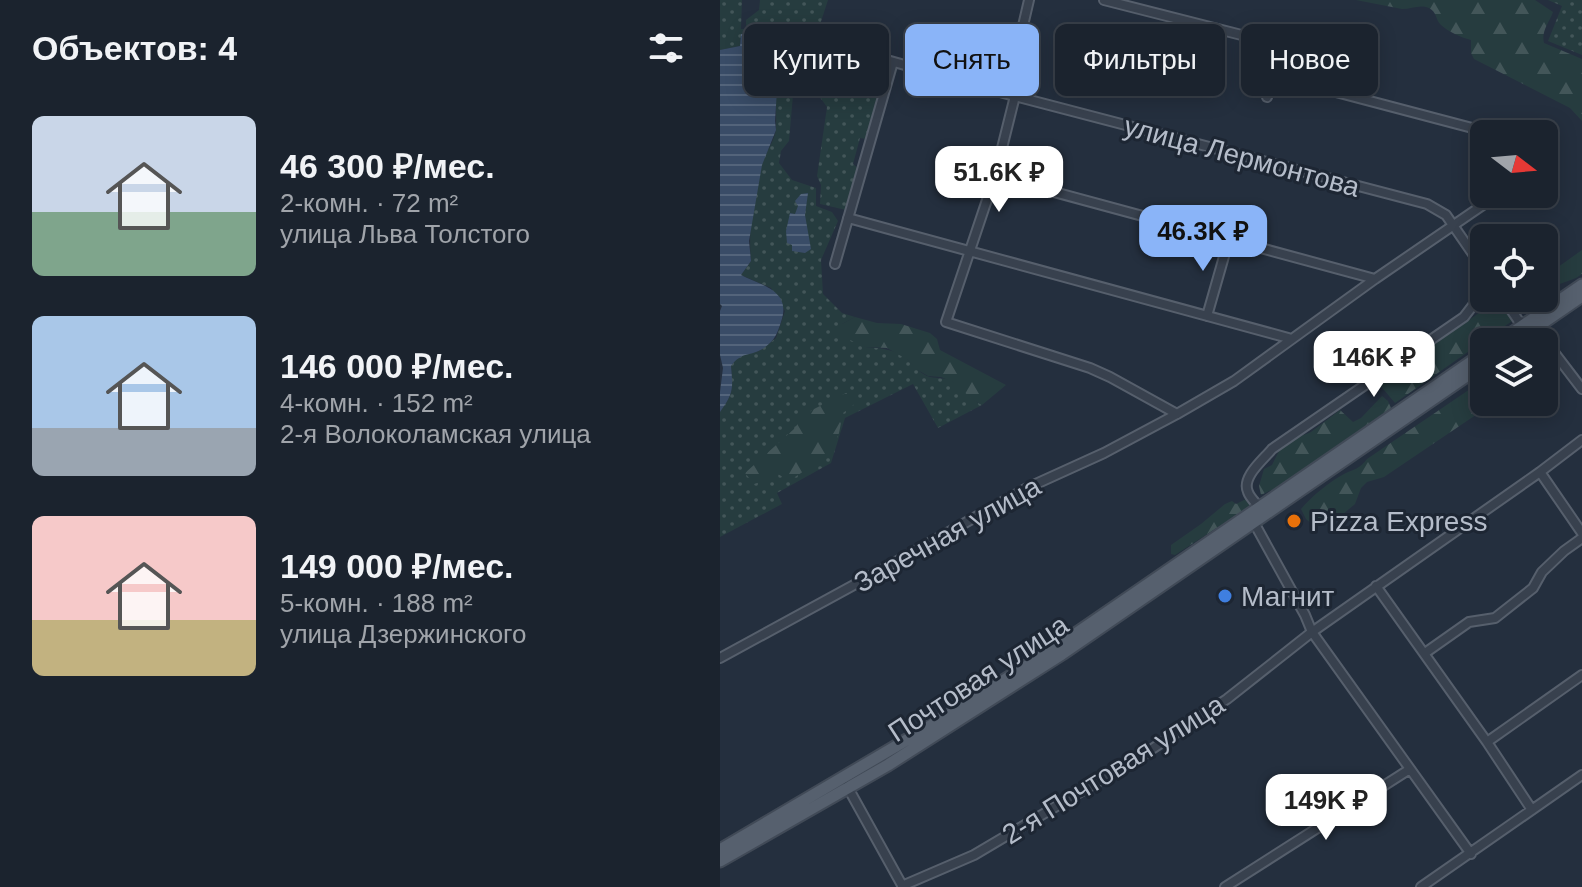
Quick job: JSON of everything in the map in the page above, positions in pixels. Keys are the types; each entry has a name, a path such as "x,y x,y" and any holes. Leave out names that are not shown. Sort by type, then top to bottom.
{"main road":[{"path":"1529,327 1582,285"},
{"path":"1529,327 1582,296"},
{"path":"1254,515 1470,363"},
{"path":"1254,515 1470,373"},
{"name":"Почтовая улица","path":"720,850 845,783 900,758 1062,654 1254,515"},
{"name":"Почтовая улица","path":"720,861 845,783"}],"street":[{"path":"1024,24 1029,0"},
{"path":"1104,0 1241,35"},
{"name":"улица Лермонтова","path":"889,61 905,65"},
{"path":"835,264 893,62"},
{"path":"1011,96 995,176 946,322 1090,368 1177,414"},
{"name":"улица Лермонтова","path":"1015,96 1427,204 1446,215 1470,249"},
{"path":"1351,96 1470,127"},
{"path":"995,176 1375,279"},
{"name":"Заречная улица","path":"720,658 1027,488 1104,453 1234,381 1479,208"},
{"path":"848,218 1292,339"},
{"path":"1207,316 1229,239"},
{"path":"1470,309 1464,317 1272,449 1246,484 1254,515 1312,632 1471,854"},
{"path":"1513,312 1518,320 1543,338 1582,389"},
{"name":"2-я Почтовая улица","path":"902,886 974,855 1143,755 1227,699 1312,632 1582,440"},
{"path":"1425,653 1469,622 1495,618 1533,588 1542,572 1582,536 1540,472"},
{"path":"1376,586 1532,810"},
{"path":"1487,742 1582,675"},
{"path":"1225,887 1410,769"},
{"path":"1421,887 1582,775"},
{"path":"845,783 902,886"}],"green space":[{"path":"720,0 742,0 741,29 744,29 744,35 741,35 740,46 720,50"},
{"path":"760,0 828,0 820,24 746,24 746,20 759,10"},
{"path":"1356,0 1535,0 1553,12 1544,31 1544,43 1582,59 1582,121 1570,108 1474,59 1471,40 1444,28 1429,8 1402,9"},
{"path":"1548,0 1582,0 1582,55 1548,41 1562,6"},
{"path":"776,96 793,96 789,141 781,151 779,163 792,180 816,188 816,206 832,212 838,221 821,260 823,294 842,313 855,317 842,324 865,347 897,353 927,376 952,381 982,405 938,428 913,384 845,418 831,463 777,493 782,504 720,537 720,412 732,390 731,366 738,356 759,351 776,338 785,311 771,288 741,275 751,261 756,186 776,129"},
{"path":"819,96 879,96 867,139 860,138 853,164 859,169 846,210 820,204 821,185 817,176 827,107"},
{"path":"1582,250 1582,274 1558,285 1558,267"},
{"path":"1480,312 1525,312 1502,328 1470,328 1470,350 1395,403 1379,384"},
{"path":"855,317 877,323 901,324 930,333 937,339 940,350 1006,385 982,405 953,382 928,376 887,348 865,347 848,339 838,330"},
{"path":"1470,389 1470,416 1474,416 1384,477 1367,482 1355,504 1326,525 1318,522 1313,525 1306,519 1301,509 1310,499"},
{"path":"850,391 856,403 843,413 831,453 789,481 778,474 754,484 745,473 812,410"},
{"path":"1382,396 1391,408 1276,488 1261,495 1259,486 1264,469 1272,465 1280,449 1289,441 1311,432 1340,410 1353,422"},
{"path":"1246,499 1252,505 1175,555 1171,554 1171,545 1225,504 1232,501 1236,504"}],"water":[{"path":"741,34 744,34 744,96 777,96 776,130 762,165 749,241 751,261 741,275 766,286 779,296 783,311 771,342 759,351 739,358 731,366 732,390 720,412 723,368 720,355 720,50 740,46"},
{"path":"808,193 805,215 811,249 805,253 792,251 792,245 787,243 786,231 790,213 795,214 798,206 795,201 801,194"}],"place":[{"name":"Pizza Express","path":"1294,521"},
{"name":"Магнит","path":"1225,596"}]}
